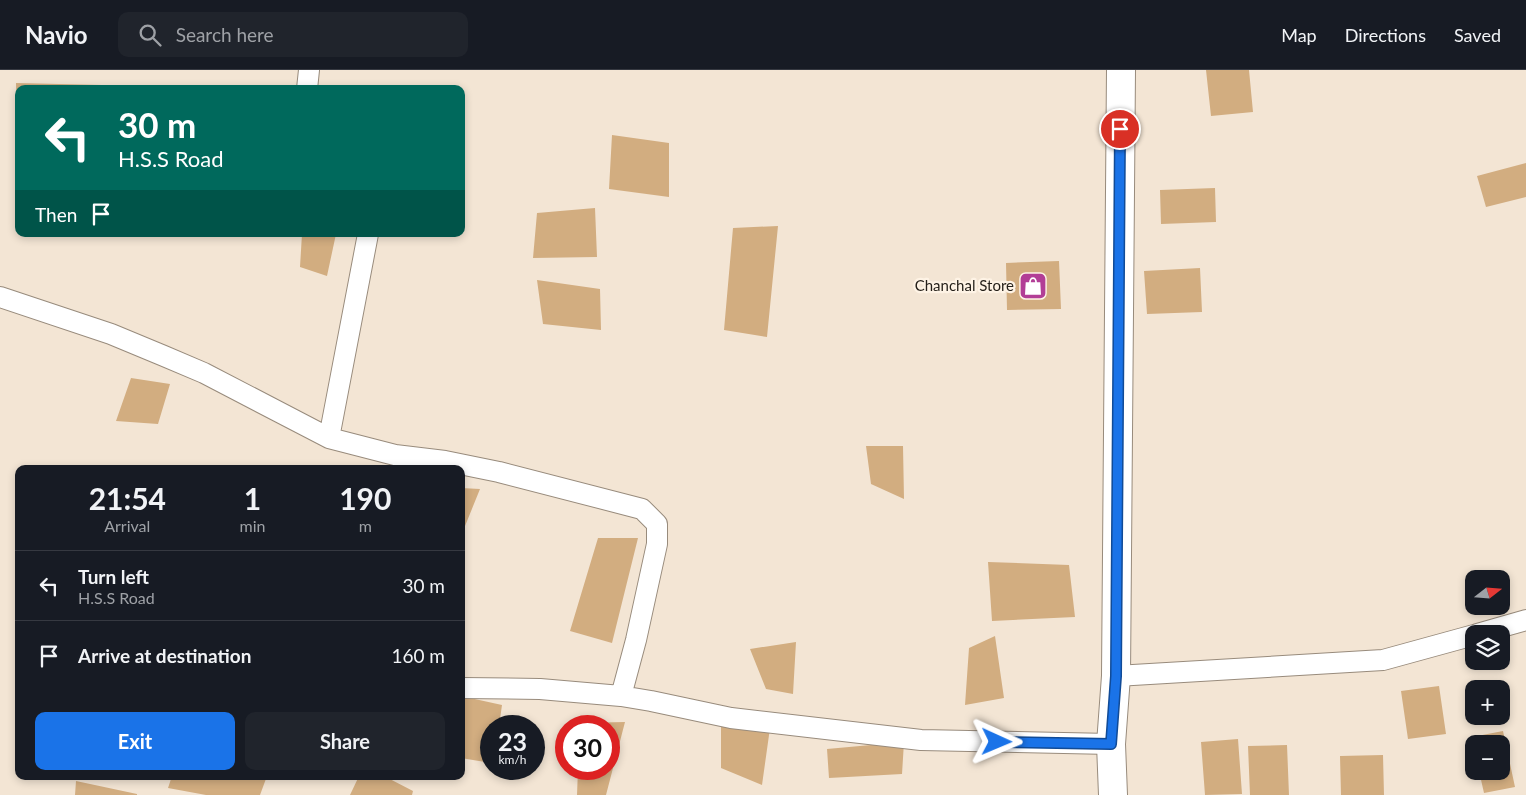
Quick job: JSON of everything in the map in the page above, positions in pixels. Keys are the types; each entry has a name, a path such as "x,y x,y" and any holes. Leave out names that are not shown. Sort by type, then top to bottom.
{"highway":[{"path":"1113,795 1111,744 1116,676 1121,70"}],"street":[{"path":"307,85 309,70"},
{"path":"329,438 367,237"},
{"path":"0,297 110,334 164,356 204,374 329,438 395,454 445,460 499,472 642,510 657,524 657,544 636,640 621,696"},
{"path":"1508,625 1526,620"},
{"path":"1116,676 1383,660 1465,637"},
{"path":"465,688 540,689 621,696 731,718 921,740 1111,744"}],"building":[{"path":"1206,70 1249,70 1253,112 1211,116"},
{"path":"16,83 102,85 16,85"},
{"path":"612,135 669,143 669,197 609,189"},
{"path":"1526,163 1526,197 1486,207 1477,176"},
{"path":"1215,188 1216,222 1161,224 1160,190"},
{"path":"595,208 597,257 533,258 537,213"},
{"path":"778,226 767,337 724,330 733,228"},
{"path":"302,237 335,237 327,276 300,267"},
{"name":"Chanchal Store","path":"1059,261 1061,309 1007,310 1006,263"},
{"path":"1200,268 1202,312 1147,314 1144,271"},
{"path":"537,280 600,289 601,330 543,324"},
{"path":"131,378 170,384 158,424 116,421"},
{"path":"866,446 903,446 904,499 871,484"},
{"path":"465,488 480,489 465,526"},
{"path":"598,538 638,538 612,643 570,631"},
{"path":"988,562 1069,565 1075,617 992,621"},
{"path":"995,636 1004,698 965,705 969,648"},
{"path":"796,642 793,694 766,689 750,649"},
{"path":"1439,686 1446,734 1408,739 1401,691"},
{"path":"465,697 502,705 501,715 480,715 480,761 465,759"},
{"path":"620,722 625,722 620,741"},
{"path":"721,725 770,728 762,785 721,768"},
{"path":"1503,731 1504,735 1482,735"},
{"path":"1238,739 1242,794 1205,795 1201,742"},
{"path":"904,742 902,774 829,778 827,749"},
{"path":"1287,745 1289,795 1250,795 1248,746"},
{"path":"1383,755 1384,795 1341,795 1340,756"},
{"path":"1510,764 1515,787 1484,793 1481,780 1510,780"},
{"path":"171,780 266,780 260,795 206,795 168,788"},
{"path":"357,780 392,780 413,791 412,795 350,795"},
{"path":"578,780 610,780 606,795 577,795"},
{"path":"76,781 137,794 137,795 75,795"}],"place":[{"name":"Chanchal Store","path":"1033,286"}],"route":[{"path":"997,742 1111,744 1116,676 1120,129"}]}
